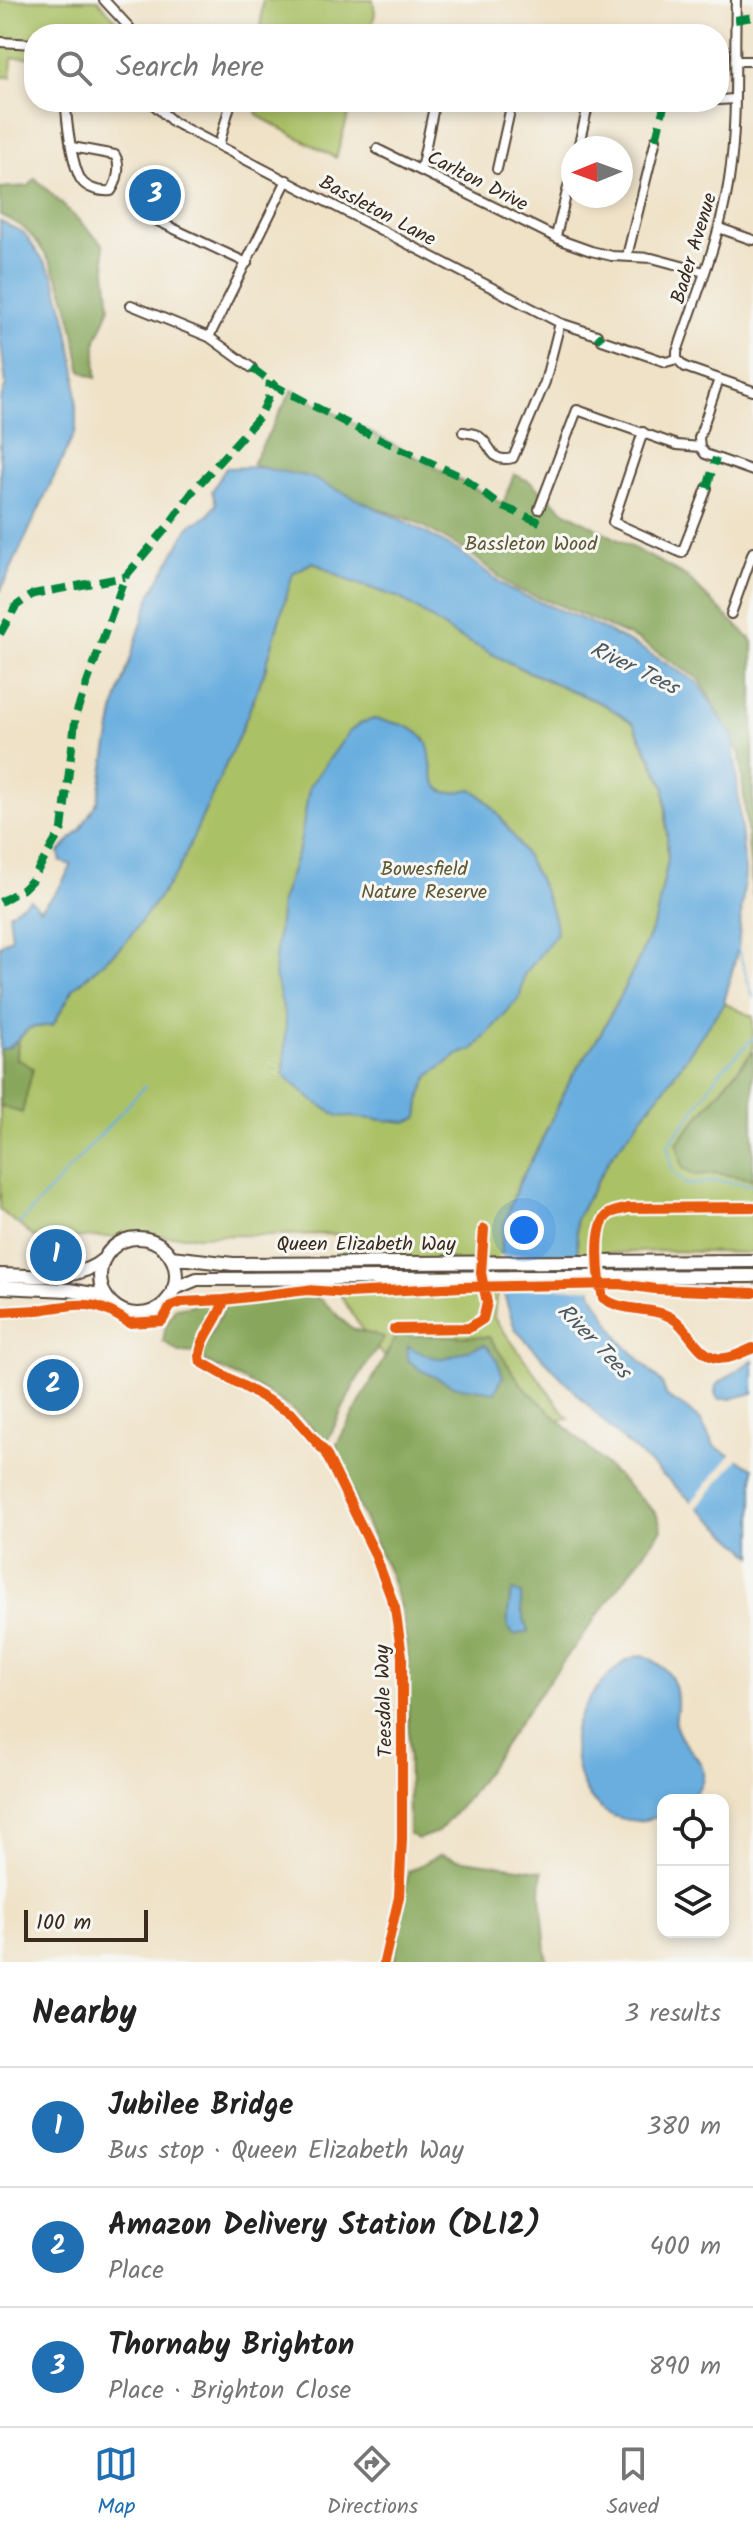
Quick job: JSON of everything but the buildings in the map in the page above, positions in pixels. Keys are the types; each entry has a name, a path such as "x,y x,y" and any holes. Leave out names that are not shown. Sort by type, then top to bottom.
{"street":[{"path":"104,0 126,24"},
{"name":"Bader Avenue","path":"677,359 719,228 729,180 736,0"},
{"path":"0,42 24,43"},
{"path":"735,61 753,61"},
{"path":"729,99 734,99"},
{"path":"67,112 72,147 80,179 86,186 103,192 111,191 119,162 115,155 72,147"},
{"name":"Bassleton Lane","path":"162,112 173,122 560,323 600,338 616,340 666,362 677,359 685,367 753,391"},
{"path":"219,145 228,112"},
{"path":"421,169 431,112"},
{"path":"497,169 510,112"},
{"path":"581,136 587,112"},
{"path":"627,256 656,139"},
{"name":"Carlton Drive","path":"377,149 591,251 612,256 652,258 704,272"},
{"path":"209,337 287,180"},
{"path":"556,236 563,208"},
{"path":"151,218 247,263"},
{"path":"719,228 753,240"},
{"path":"131,305 209,337 252,368"},
{"path":"463,432 478,435 496,458 513,458 545,382 560,323"},
{"path":"719,379 699,438 700,447 705,454 753,471"},
{"path":"539,509 577,410 677,445 700,447"},
{"path":"478,435 482,424"},
{"path":"643,432 613,522 682,553 707,488"},
{"path":"731,614 753,552"},
{"path":"0,1275 63,1276 91,1270 113,1247 133,1238 155,1242 171,1257 176,1270 173,1289 164,1304 144,1313 123,1311 106,1296 69,1290 0,1287"},
{"name":"Queen Elizabeth Way","path":"171,1257 233,1264 753,1261"},
{"path":"104,1259 100,1274 106,1296"},
{"name":"Queen Elizabeth Way","path":"173,1289 197,1279 753,1276"}],"green space":[{"path":"0,0 98,0 120,24 24,24 24,57 12,58 11,77 0,77"},
{"path":"263,0 373,0 372,24 261,24"},
{"path":"256,112 349,112 336,158 258,116"},
{"path":"35,178 103,244 110,307 96,340 96,378 81,371 65,296 50,262 24,228 0,215 0,188 29,186"},
{"name":"Bassleton Wood","path":"292,390 503,504 514,474 529,481 566,512 686,576 753,642 753,896 740,754 700,680 638,640 513,588 470,553 414,521 252,464"},
{"name":"Bowesfield Nature Reserve","path":"313,562 347,580 400,598 455,635 522,669 605,705 633,723 665,788 668,860 656,918 601,1033 571,1078 518,1185 503,1228 494,1318 569,1419 463,1426 371,1344 341,1296 337,1234 35,1238 0,1210 0,1050 10,1047 29,1028 53,1025 74,988 125,943 178,871 265,670 293,572"},
{"path":"724,1003 753,1017 753,1051 677,1143 696,1175 716,1173 753,1179 753,1253 666,1251 578,1254 576,1219 610,1158 667,1085"},
{"path":"18,1032 17,1059 33,1068 22,1113 0,1106 0,1041"},
{"path":"753,1051 753,1179 716,1173 696,1175 683,1168 677,1143"},
{"path":"304,1295 325,1303 352,1328 384,1337 355,1383 325,1446 301,1417 271,1395 204,1361 203,1349 227,1303"},
{"path":"217,1303 220,1307 196,1353 179,1352 163,1341 166,1325 175,1308"},
{"path":"397,1335 489,1337 522,1385 656,1513 662,1529 534,1701 468,1798 438,1832 418,1839 409,1834 408,1657 403,1618 391,1577 333,1451"},
{"path":"441,1854 456,1859 542,1871 547,1962 394,1962 408,1872"}],"water":[{"path":"0,221 24,233 53,275 66,319 76,372 76,430 0,592 0,401 6,385 0,336"},
{"name":"River Tees","path":"258,467 310,477 410,524 462,553 510,590 584,620 637,646 698,683 733,737 745,873 738,948 724,1003 667,1085 610,1158 576,1219 578,1254 594,1296 620,1340 662,1383 667,1397 701,1421 714,1446 753,1468 753,1556 610,1428 515,1329 500,1282 503,1228 518,1185 571,1078 601,1033 656,918 668,860 665,788 633,723 605,705 522,669 455,635 400,598 347,580 313,562 293,573 265,670 178,871 125,943 74,988 53,1025 29,1028 10,1047 0,1050 0,945 12,937 9,914 30,899 40,909 58,890 72,865 61,862 59,852 80,830 98,800 115,707 151,594 190,525 208,516 216,504 212,491 226,468"},
{"path":"374,719 400,724 417,732 426,742 439,788 452,793 471,789 497,813 537,877 557,933 524,975 520,997 474,1049 458,1055 429,1076 421,1095 418,1118 406,1122 338,1116 312,1100 284,1075 286,1020 274,971 281,902 300,845 309,787 349,732 361,723"},
{"path":"485,1345 494,1355 503,1377 495,1392 454,1386 422,1371 407,1359 408,1346 431,1357 447,1358"},
{"path":"753,1360 753,1393 718,1399 716,1385"},
{"path":"513,1591 521,1594 521,1609 528,1632 514,1635 508,1628"},
{"path":"643,1655 657,1663 672,1679 677,1704 676,1726 683,1741 700,1762 703,1777 692,1794 657,1794 657,1816 631,1820 604,1811 594,1802 580,1776 574,1736 580,1714 602,1682 633,1658"}],"pier":[{"path":"582,1254 595,1288 498,1289 498,1255"},
{"path":"733,1452 740,1456 695,1510 689,1505"}],"waterway":[{"path":"738,949 753,997"},
{"path":"753,1038 717,1075 668,1144 672,1171 687,1185 718,1181 753,1185"},
{"path":"19,1224 145,1086"}],"marked path":[{"path":"735,20 753,17"},
{"path":"656,139 663,112"},
{"path":"597,335 602,340"},
{"path":"252,368 277,387 462,477 501,506 540,522"},
{"path":"0,902 32,880 62,829 76,714 125,577 193,491 260,416 268,399 270,381"},
{"path":"707,488 716,458"},
{"path":"0,634 16,606 33,594 125,577"}],"cycle path":[{"path":"753,1207 628,1208 615,1211 609,1214 600,1229 598,1253 603,1298 621,1306 667,1315 680,1324 710,1356 726,1358 753,1348"},
{"path":"394,1329 469,1328 483,1319 487,1303 481,1273 484,1229"},
{"path":"0,1312 89,1305 107,1310 129,1323 162,1321 171,1306 182,1302 307,1290 348,1293 620,1284 655,1289 753,1293"},
{"name":"Teesdale Way","path":"224,1300 202,1347 201,1362 292,1414 325,1452 374,1552 395,1608 402,1656 402,1839 399,1897 384,1962"}],"place":[{"name":"Thornaby Brighton","path":"155,195"},
{"name":"Jubilee Bridge","path":"56,1255"},
{"name":"Amazon Delivery Station (DLI2)","path":"53,1385"}]}
